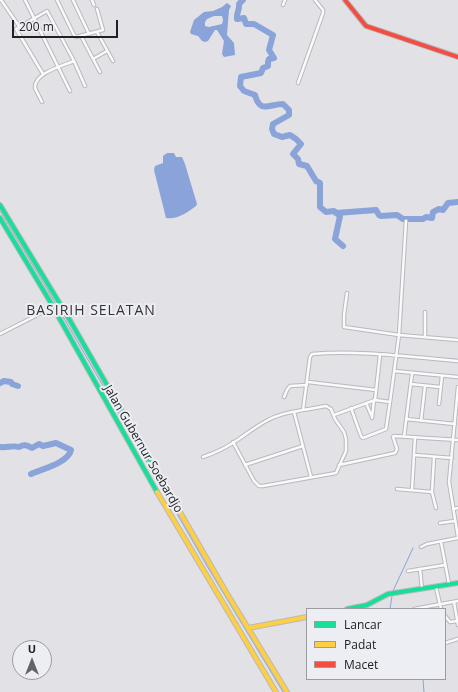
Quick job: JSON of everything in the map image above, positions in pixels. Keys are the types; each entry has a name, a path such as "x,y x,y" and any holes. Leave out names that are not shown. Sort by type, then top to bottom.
{"main road":[{"path":"345,0 366,26 458,57"},
{"name":"Jalan Gubernur Soebardjo","path":"0,205 68,317 223,586 287,692"},
{"name":"Jalan Gubernur Soebardjo","path":"0,218 54,307 173,520 276,692"},
{"path":"145,471 154,466"},
{"path":"352,608 367,605 388,594 458,583"},
{"path":"248,628 306,616"}],"street":[{"path":"1,0 19,26"},
{"path":"25,0 70,91"},
{"path":"57,0 74,36 81,36 104,29 97,10"},
{"path":"73,0 89,34"},
{"path":"92,0 94,4"},
{"path":"283,4 285,0"},
{"path":"298,83 323,13 323,10 315,0"},
{"path":"43,74 19,36 16,28 46,11 48,12 74,61 85,86"},
{"path":"97,32 113,61"},
{"path":"81,36 100,72"},
{"path":"93,60 108,51"},
{"path":"42,102 34,86 36,80 43,74 74,61"},
{"path":"351,408 363,438 386,429 399,335 406,221"},
{"path":"347,293 344,327 399,335 458,340"},
{"path":"0,334 54,307"},
{"path":"425,312 425,337"},
{"path":"303,411 308,382 310,357 312,354 346,352 458,362"},
{"path":"366,403 372,418 380,354"},
{"path":"394,372 458,377"},
{"path":"404,437 412,374"},
{"path":"439,404 442,376"},
{"path":"308,382 376,390"},
{"path":"411,384 440,387"},
{"path":"284,397 290,386 307,385"},
{"path":"421,421 425,386"},
{"path":"421,547 427,544 458,537 449,485 458,387"},
{"path":"334,415 374,400 390,402"},
{"path":"203,457 233,442 266,420 294,412 328,406 344,432 346,451 337,472 333,474 259,486 254,481 233,442"},
{"path":"294,412 311,477"},
{"path":"406,419 455,424"},
{"path":"339,465 394,453 396,449 393,437 458,440"},
{"path":"412,490 415,438"},
{"path":"245,465 303,446"},
{"path":"414,455 452,458"},
{"path":"434,457 432,492 436,508"},
{"path":"396,489 432,492"},
{"path":"453,508 458,508"},
{"path":"440,523 455,521"},
{"path":"441,542 449,584"},
{"path":"408,571 445,565"},
{"path":"420,569 422,589"},
{"path":"436,586 440,608"},
{"path":"454,602 458,625"},
{"path":"424,608 458,602"},
{"path":"446,617 450,622 457,621"},
{"path":"446,643 458,640"}],"water":[{"path":"227,3 231,6 229,10 227,35 234,43 235,55 224,57 222,54 224,41 217,30 215,30 208,41 205,42 190,32 194,20 204,12 213,11","holes":["214,16 222,16 222,24 209,27 205,26 207,19"]},
{"path":"167,153 174,153 176,157 182,157 197,204 182,215 174,218 166,218 154,170 155,166 163,163 163,156"}],"waterway":[{"path":"243,0 239,4 237,19 244,18 246,24 254,24 273,35 269,50 274,58 269,59 268,66 263,68 261,73 241,77 240,86 244,91 255,95 257,101 262,106 266,107 283,104 289,110 289,115 273,124 272,129 274,134 282,137 290,135 301,144 293,154 298,159 299,164 307,166 316,181 320,183 320,207 326,212 334,211 340,216 335,239 343,246"},
{"path":"336,213 376,210 381,216 397,215 403,219 423,219 426,217 432,218 433,212 439,209 443,210 448,203 458,202"},
{"path":"0,211 46,287 148,464"},
{"path":"0,383 4,381 11,382 12,384 18,386"},
{"path":"0,447 19,447 26,445 32,448 39,444 43,446 56,443 71,450 65,459 48,468 31,474"},
{"path":"154,474 207,566 283,692"},
{"path":"393,591 413,548"},
{"path":"390,608 392,596"},
{"path":"423,680 424,692"}],"traffic: fast":[{"path":"0,205 68,317 162,481"},
{"path":"0,218 48,298 157,492"},
{"path":"352,608 367,605 388,594 458,583"}],"traffic: slow":[{"path":"162,481 226,592 287,692"},
{"path":"157,492 276,692"},
{"path":"248,628 306,617"}],"traffic: jam":[{"path":"345,0 366,26 458,57"}],"district":[{"name":"BASIRIH SELATAN","path":"91,311"}]}
